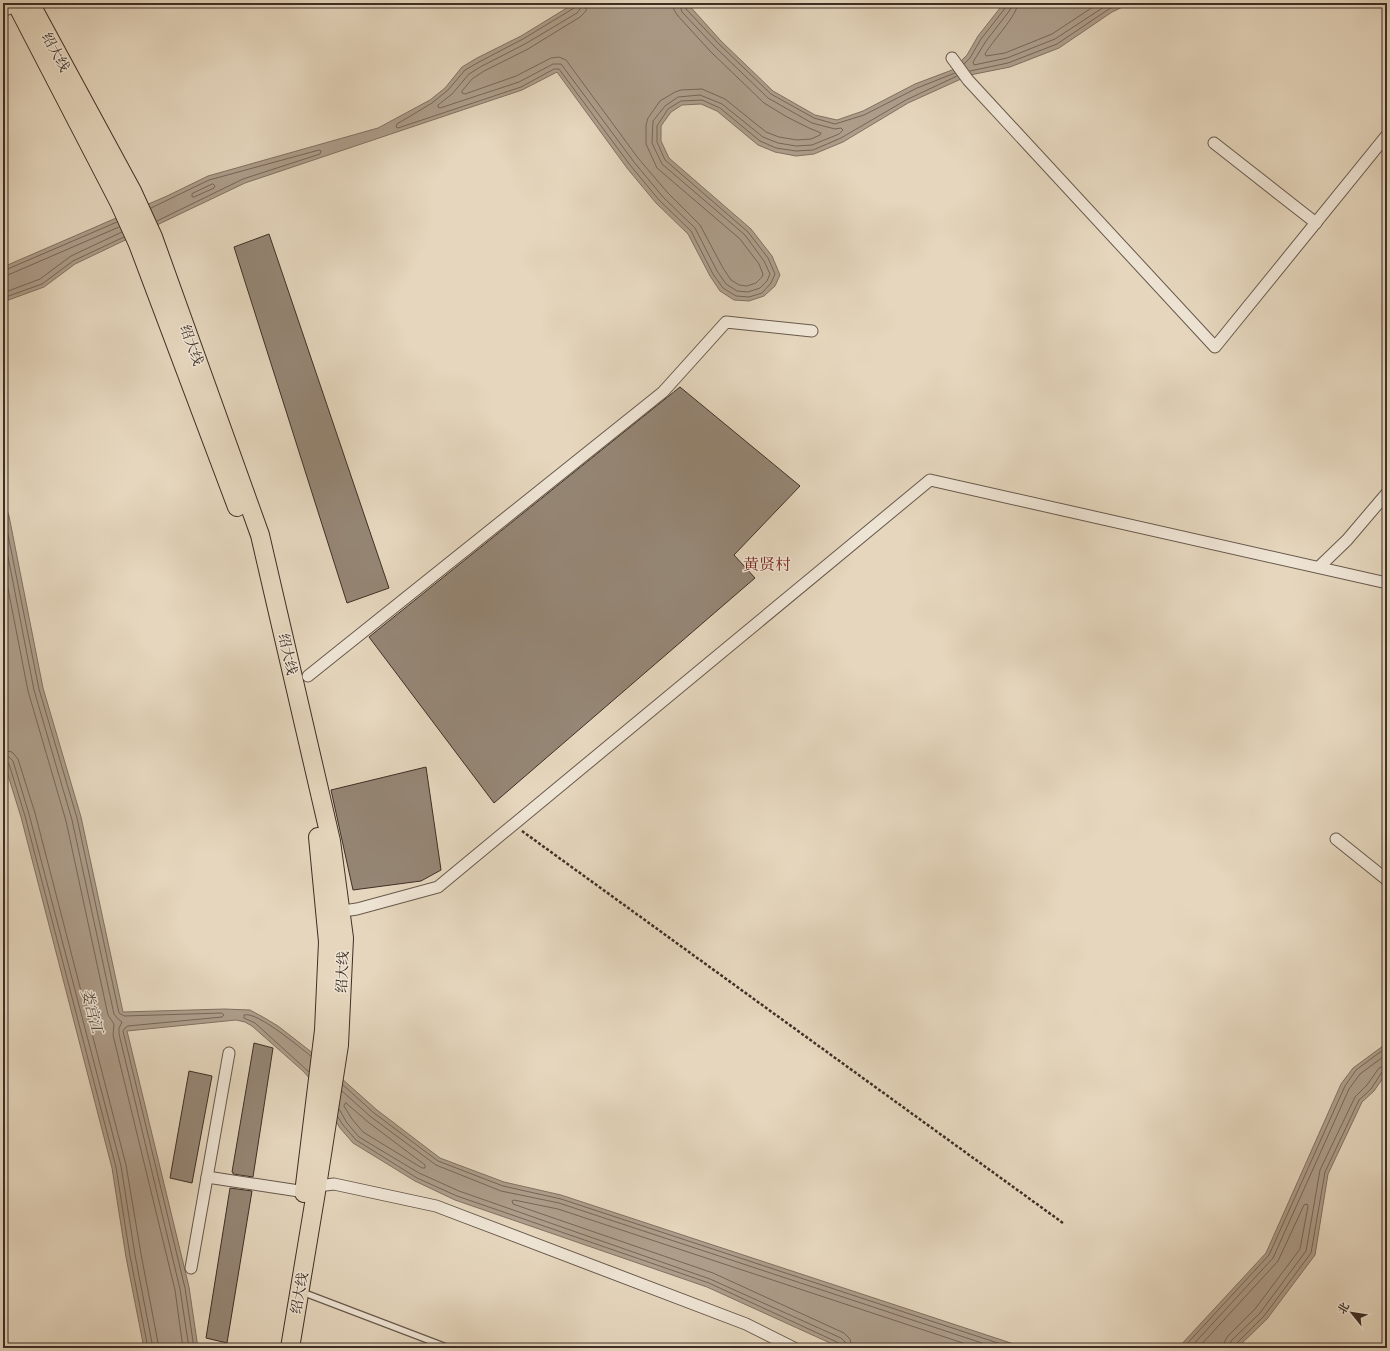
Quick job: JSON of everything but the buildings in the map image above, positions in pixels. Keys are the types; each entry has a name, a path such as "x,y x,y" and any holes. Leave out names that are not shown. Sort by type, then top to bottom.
{"main road":[{"name":"绍大线","path":"16,5 125,197 146,241 249,538 320,843 333,913 344,938 339,1045 320,1123"},
{"name":"绍大线","path":"290,1348 294,1289 320,1123 328,942 333,913"},
{"name":"绍大线","path":"278,1348 294,1289"}],"street":[{"path":"954,61 968,80 1215,347 1387,135"},
{"path":"1214,143 1316,223"},
{"path":"308,676 663,392 726,322 812,331"},
{"path":"333,913 357,909 438,887 930,480 1387,582"},
{"path":"1319,567 1347,540 1387,492"},
{"path":"1336,839 1387,880"},
{"path":"191,1268 229,1053"},
{"path":"207,1177 299,1191 311,1187 334,1184 436,1206 746,1324 794,1348"}],"lane":[{"path":"294,1289 449,1348"}],"path":[{"path":"514,825 1063,1223"}],"water":[{"path":"575,3 687,3 721,41 773,91 815,115 837,120 863,111 915,84 952,70 967,55 978,36 1004,3 1131,3 1112,12 1059,48 1010,67 970,75 908,103 843,142 814,154 796,156 775,152 758,145 717,111 701,104 682,105 671,112 661,126 661,141 669,158 751,229 772,256 780,275 775,286 764,296 749,301 734,300 720,291 710,276 688,234 656,203 627,168 557,72 522,90 245,183 75,264 44,287 3,302 3,267 167,196 208,176 378,128 430,100 445,88 462,67 521,36"},
{"name":"娄宫江","path":"3,498 9,516 43,688 81,817 123,1012 224,1009 250,1010 278,1026 314,1054 377,1110 440,1158 504,1182 561,1195 1026,1348 841,1348 707,1287 455,1200 415,1181 353,1143 340,1128 311,1080 303,1071 252,1026 245,1022 236,1020 127,1031 189,1287 198,1348 144,1348 126,1257 112,1168 21,817 3,759"},
{"path":"1387,1043 1387,1072 1374,1091 1362,1102 1328,1174 1315,1255 1267,1319 1237,1348 1178,1348 1266,1253 1341,1084 1353,1068"}],"district":[{"name":"黄贤村","path":"767,564"}]}
